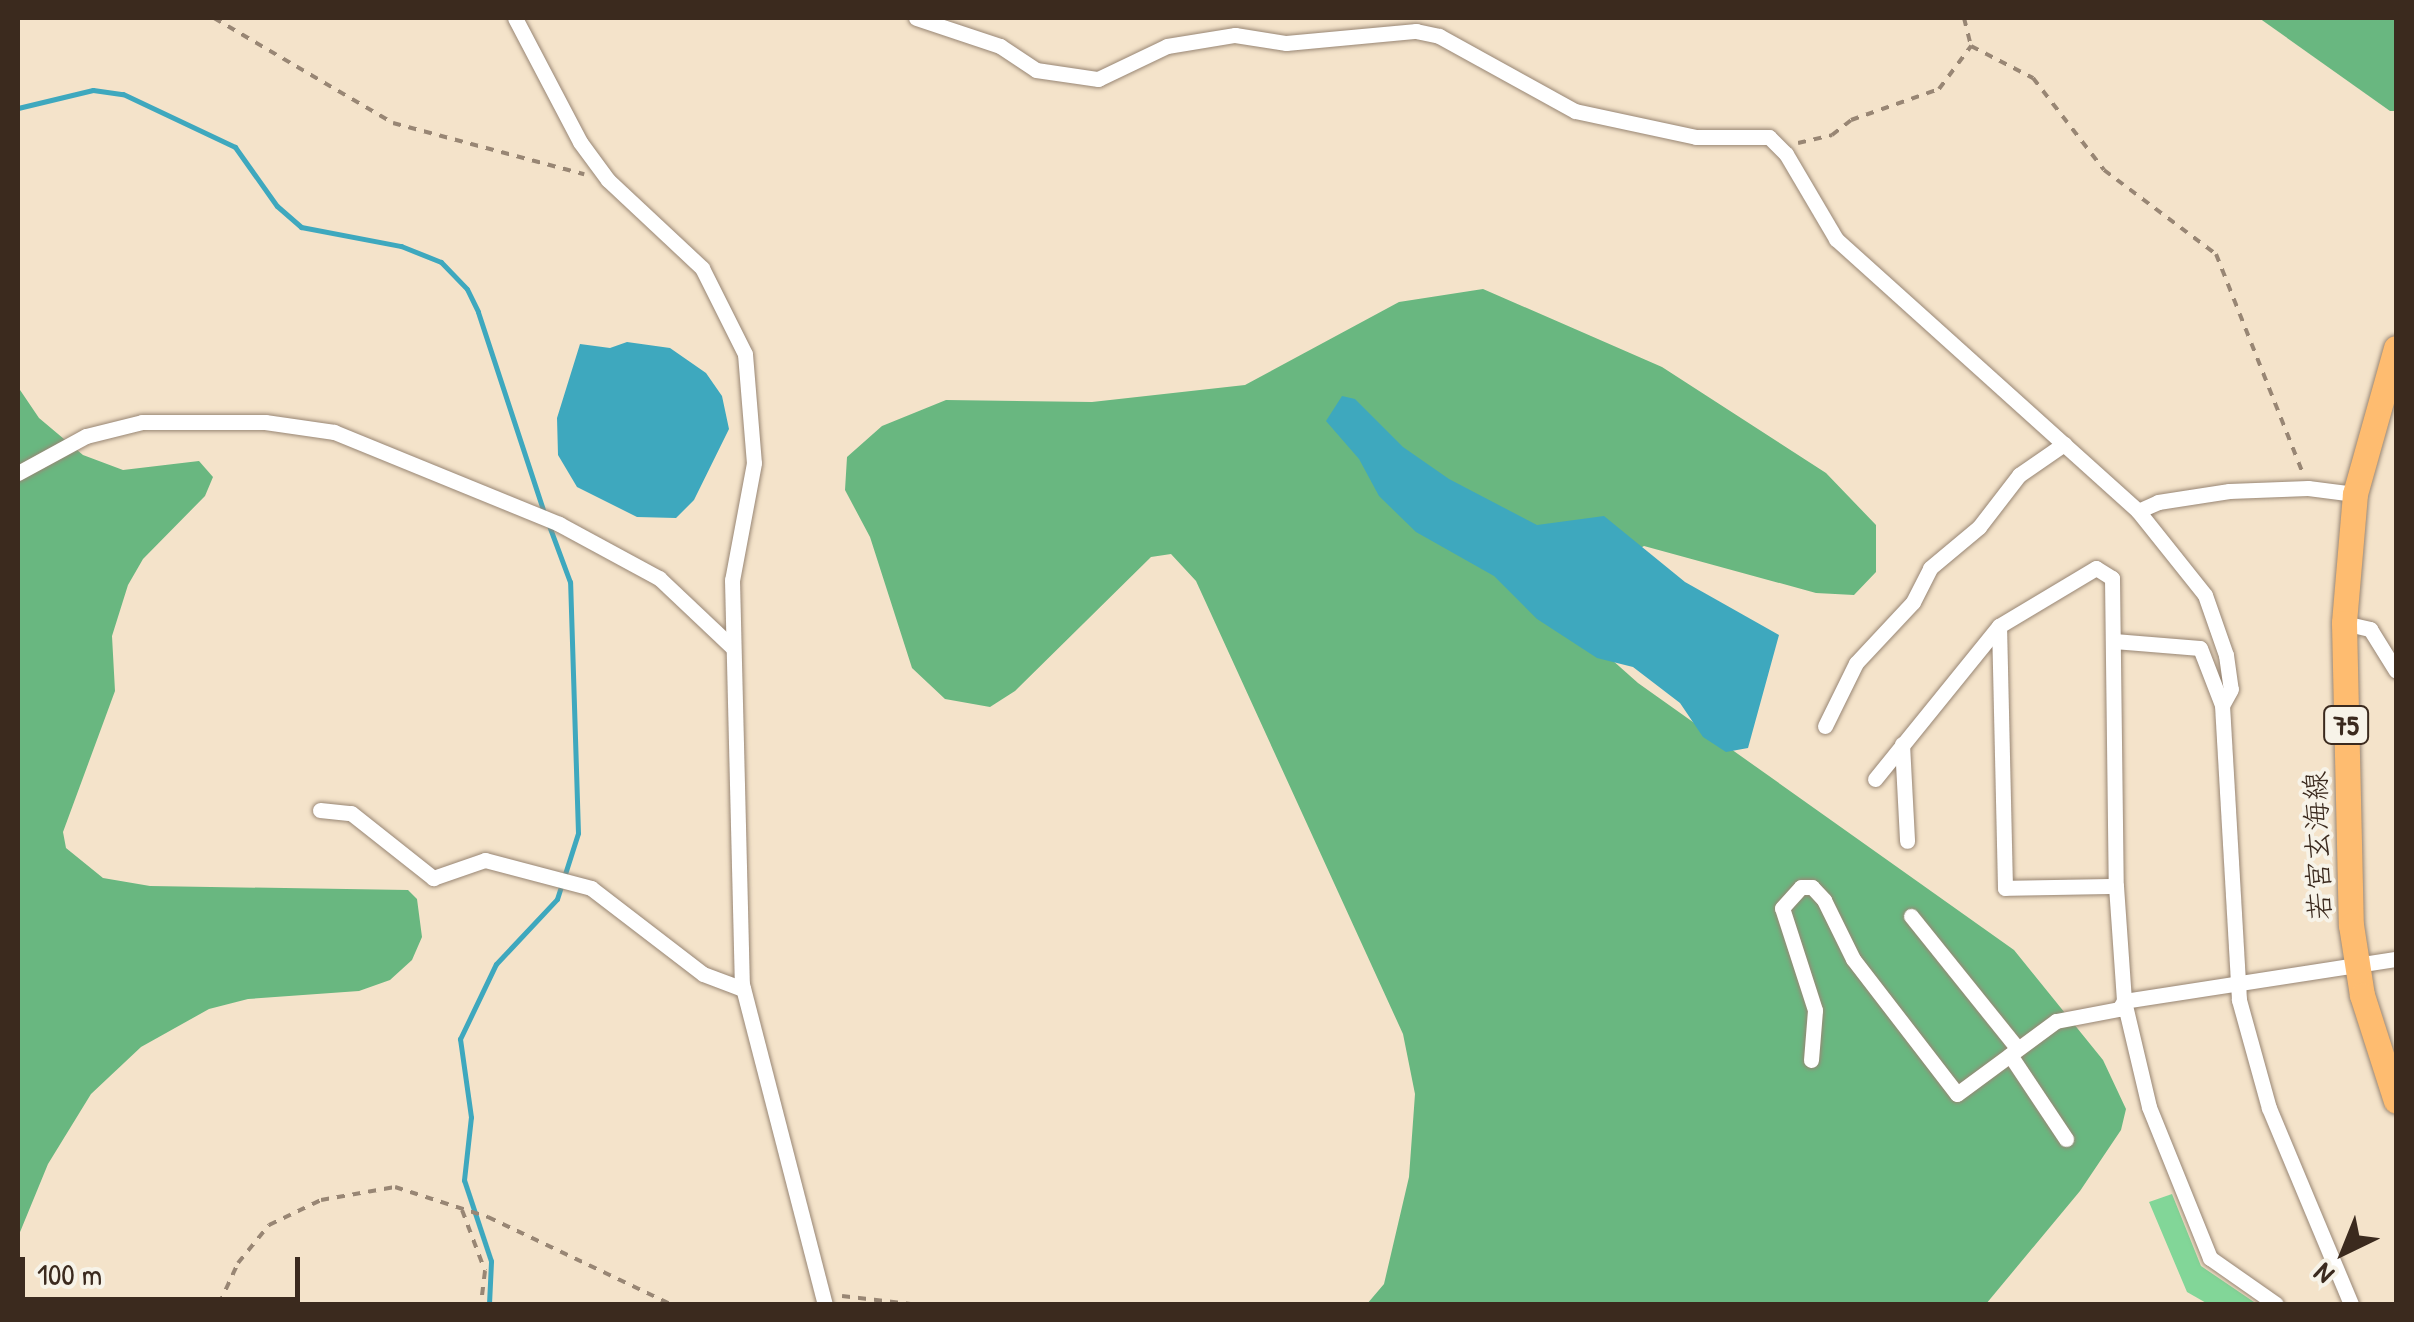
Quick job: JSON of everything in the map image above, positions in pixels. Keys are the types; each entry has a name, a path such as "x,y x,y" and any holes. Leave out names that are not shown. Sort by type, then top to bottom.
{"main road":[{"name":"若宮玄海線","path":"2396,348 2355,494 2344,623 2356,966 2396,1102"}],"street":[{"path":"514,18 608,180 702,268 745,354 754,463 732,580 743,989 825,1300"},
{"path":"916,18 1000,46 1036,70 1098,79 1167,46 1235,35 1286,43 1416,31 1439,36 1575,111 1696,137 1769,137 1836,239 2138,511 2205,596 2226,655 2230,689 2222,705"},
{"path":"18,473 86,436 142,422 265,422 334,432 558,524 659,578 732,646"},
{"path":"1825,726 1856,663 1913,602 1930,568 1979,528 2019,476 2064,444"},
{"path":"2138,511 2158,502 2229,491 2308,488 2355,494"},
{"path":"1875,778 1999,626 2096,568 2112,578 2116,886 2124,1000 2150,1107 2210,1258 2276,1304"},
{"path":"2344,623 2370,629 2396,671"},
{"path":"1999,626 2005,888 2116,886"},
{"path":"2114,641 2200,648 2222,705 2237,984 2270,1108 2351,1304"},
{"path":"1902,744 1906,841"},
{"path":"320,810 352,813 433,878 484,860 590,888 690,965 743,989"},
{"path":"1811,1060 1815,1010 1782,908 1801,888 1812,887 1853,959 1957,1094 2056,1021 2119,1009 2124,1000"},
{"path":"1911,916 2014,1052 2066,1140"},
{"path":"2124,1000 2396,959"}],"path":[{"path":"214,18 393,123 608,180"},
{"path":"1964,18 1971,46 2033,78 2104,170 2216,254 2308,488"},
{"path":"1779,147 1832,135 1851,120 1928,94 1971,46"},
{"path":"219,1304 238,1263 269,1225 321,1200 394,1188 460,1207 670,1304"},
{"path":"460,1207 485,1271 481,1304"},
{"path":"825,1300 911,1304"}],"green space":[{"path":"2259,18 2396,18 2396,111 2390,111"},
{"path":"1483,289 1662,367 1826,473 1876,525 1876,572 1854,595 1816,593 1644,546 1633,552 1593,643 1638,683 2014,950 2103,1060 2126,1109 2121,1130 2080,1191 1986,1304 1367,1304 1384,1284 1409,1177 1415,1094 1403,1034 1196,581 1171,554 1151,557 1015,691 990,707 945,699 912,668 870,537 845,490 847,457 882,426 946,400 1092,402 1245,385 1399,302"},
{"path":"18,387 39,418 83,455 123,470 199,461 213,477 205,496 143,559 128,585 112,636 115,691 63,832 66,848 103,878 150,886 408,890 417,899 422,937 412,960 390,980 359,991 248,999 209,1009 141,1047 91,1094 48,1164 18,1237"},
{"path":"2172,1194 2201,1266 2257,1304 2208,1304 2187,1292 2149,1202"}],"water":[{"path":"627,342 670,348 706,373 722,396 729,429 694,500 676,518 637,517 577,487 558,455 557,418 580,344 610,348"},
{"path":"1342,396 1355,399 1403,447 1449,479 1537,525 1604,516 1685,582 1779,635 1748,748 1726,752 1703,737 1680,703 1633,667 1597,658 1537,619 1494,576 1416,532 1379,496 1359,459 1326,421"}],"waterway":[{"path":"18,108 93,90 123,94 235,147 277,206 301,227 401,246 441,262 467,289 478,312 544,513"},
{"path":"489,1304 491,1261 464,1180 471,1117 460,1039 496,964 557,899 578,833 570,582 548,523"}]}
